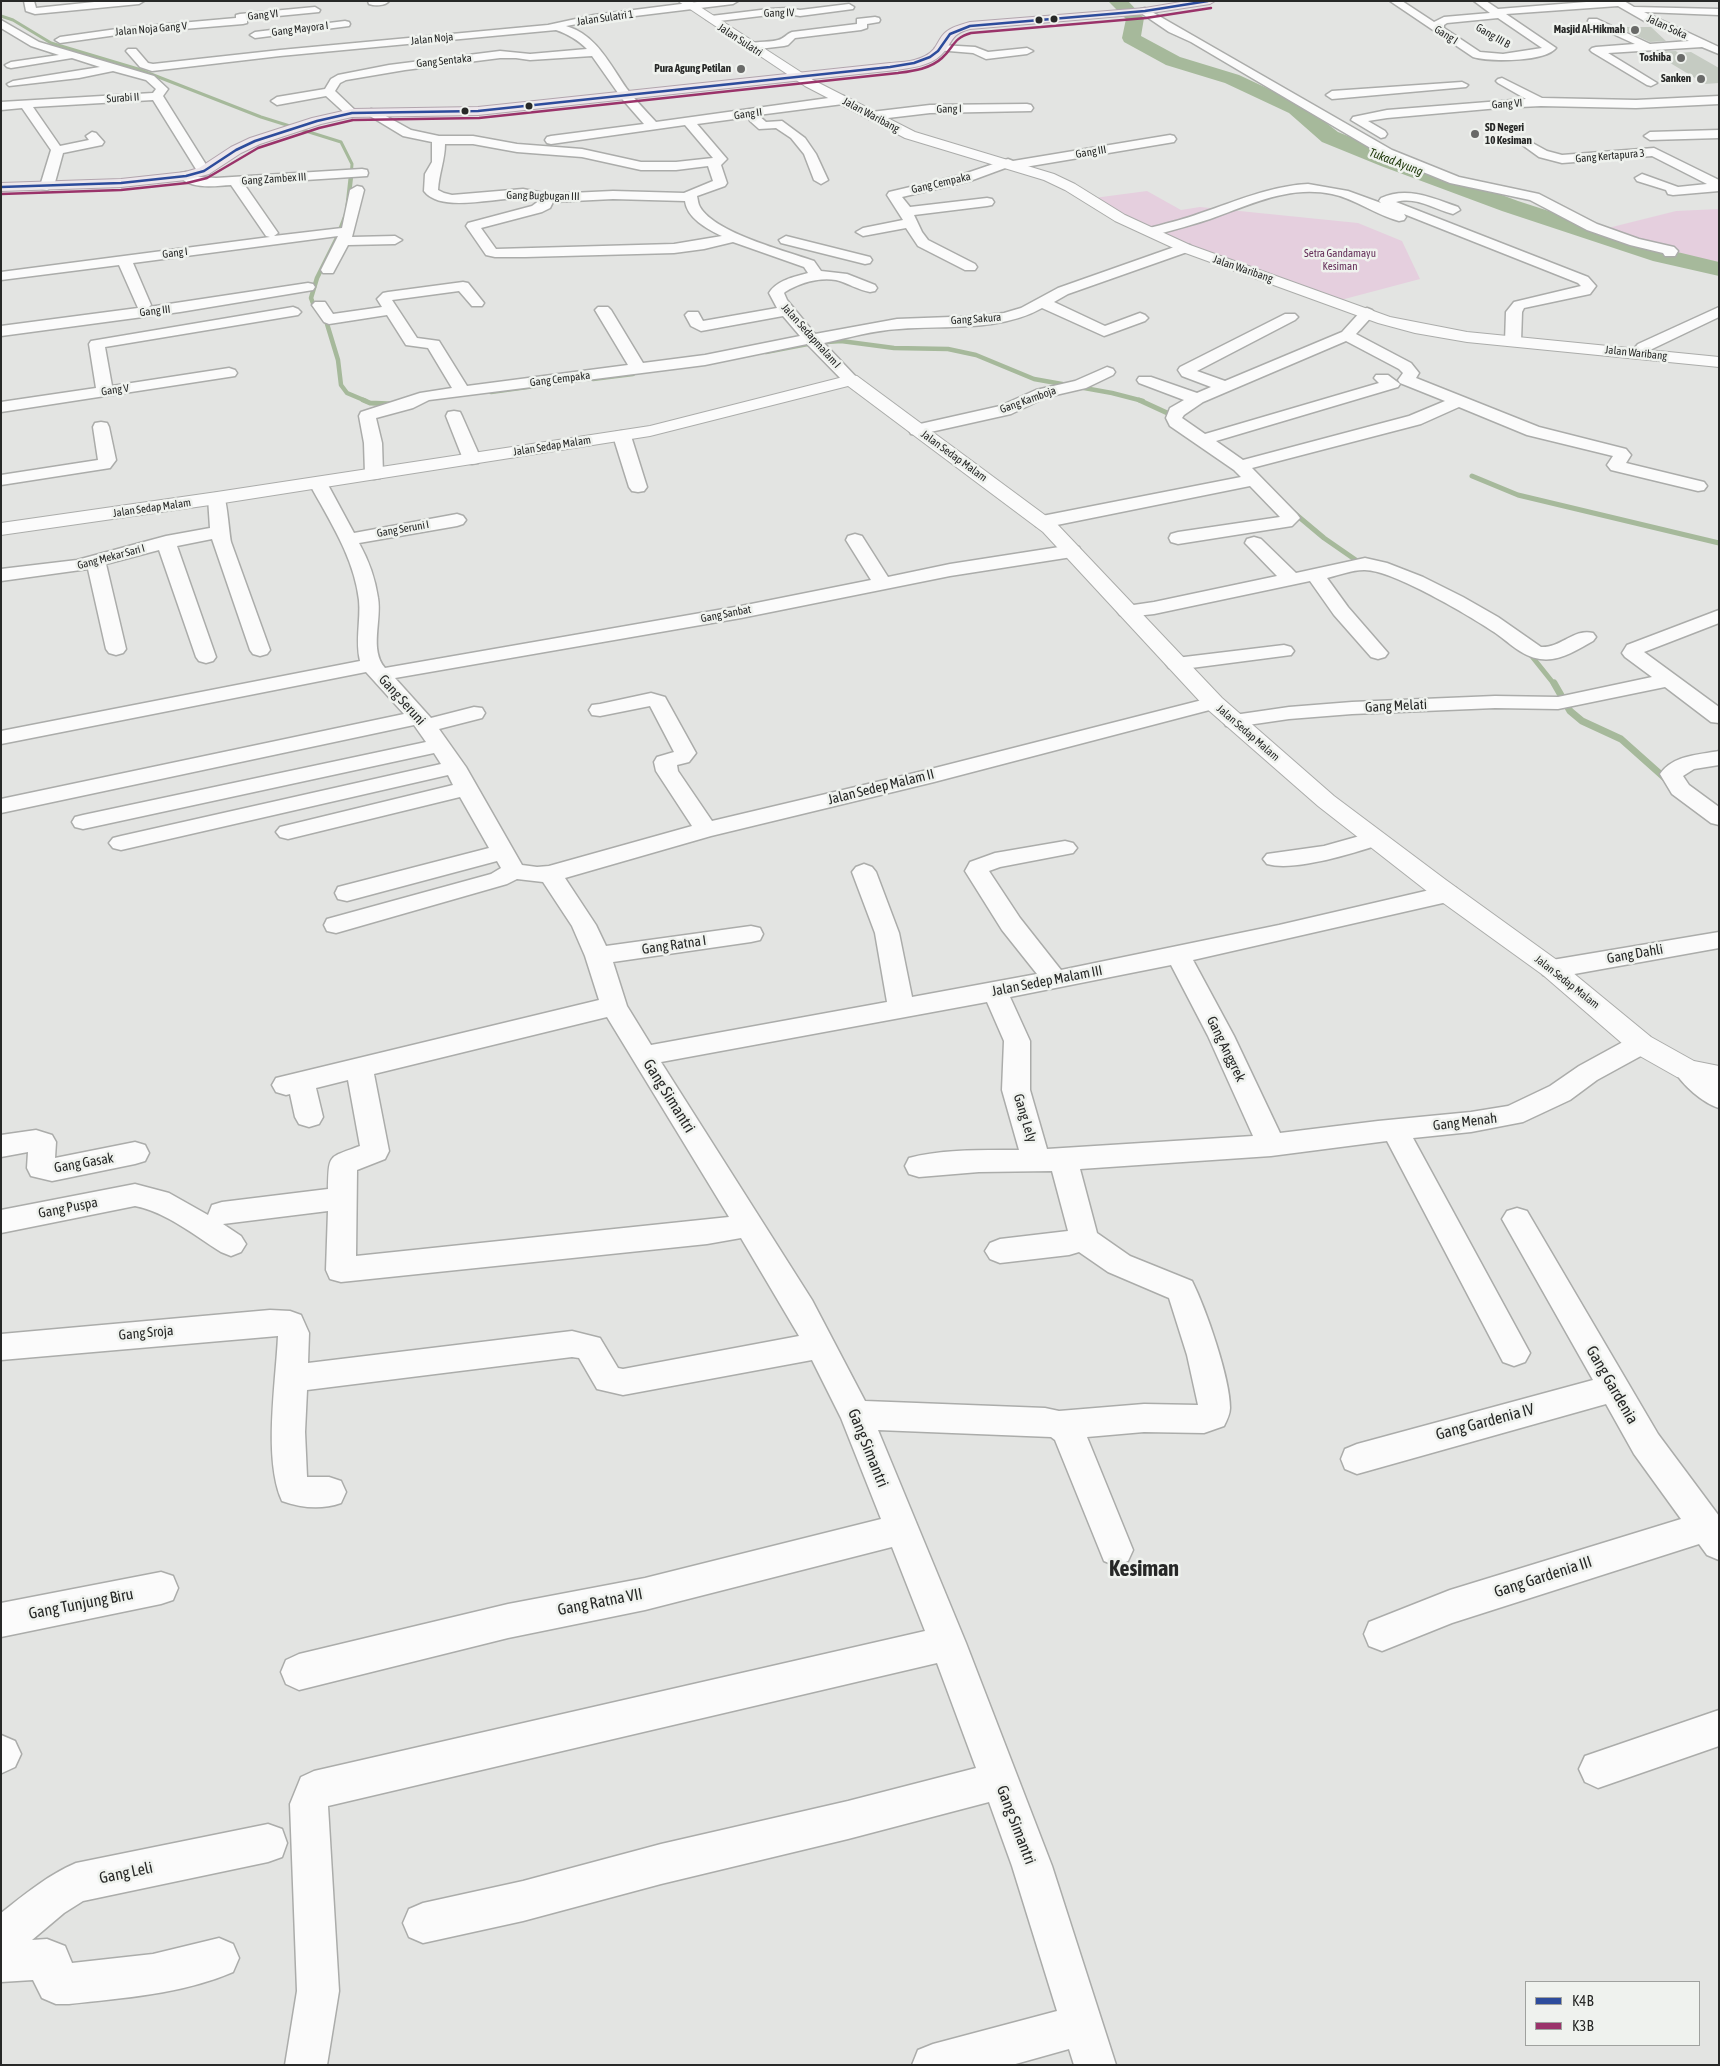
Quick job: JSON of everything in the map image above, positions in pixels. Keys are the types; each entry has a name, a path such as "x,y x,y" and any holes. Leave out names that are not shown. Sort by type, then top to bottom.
{"main road":[{"path":"1,187 120,183 186,176 204,171 249,143 297,127 352,114 478,111 916,62 931,57 941,48 948,35 966,27 997,22 1141,11 1210,1"}],"street":[{"path":"29,1 30,9 35,11 139,1"},
{"path":"372,2 384,1"},
{"name":"Jalan Sulatri 1","path":"566,26 687,4 733,1"},
{"name":"Gang I","path":"1395,1 1477,55 1524,54 1550,48 1502,13"},
{"path":"1480,1 1502,13"},
{"path":"1536,1 1562,16"},
{"path":"1667,1 1684,11"},
{"name":"Jalan Sulatri","path":"687,4 797,76"},
{"path":"1440,31 1438,24 1441,21 1548,8 1621,4 1684,11 1719,12"},
{"name":"Jalan Soka","path":"1621,4 1719,51"},
{"path":"236,6 241,19 258,37 280,53"},
{"name":"Gang IV","path":"708,19 769,12 788,11 800,13 849,7"},
{"name":"Gang VI","path":"241,19 315,10"},
{"path":"1141,11 1268,82 1388,153 1455,180 1534,196 1592,227 1635,242 1672,251 1670,253"},
{"name":"Gang III B","path":"1462,18 1477,27"},
{"path":"134,30 143,22 143,19"},
{"name":"Jalan Noja Gang V","path":"60,40 241,19"},
{"path":"750,47 784,43 792,35 861,27 863,26 861,21 874,20"},
{"path":"1593,21 1648,46"},
{"path":"1,23 38,45 78,55 154,80 162,88 157,96"},
{"name":"Jalan Noja","path":"132,51 144,65 152,68 280,53 566,26 597,52 625,95 652,125"},
{"path":"258,37 350,27"},
{"path":"163,39 169,35 167,28"},
{"path":"1,38 20,35"},
{"path":"1651,83 1596,51 1648,46 1702,44"},
{"name":"Gang III B","path":"1509,45 1524,54"},
{"path":"941,48 975,50 986,56 1027,51"},
{"name":"Gang Sentaka","path":"329,92 334,81 392,67 507,55 525,54 530,56 597,52"},
{"path":"57,150 21,105 8,66 78,55"},
{"path":"13,84 79,75 116,67"},
{"path":"1441,73 1499,104"},
{"name":"Jalan Waribang","path":"797,76 871,116 921,139 1010,164 1064,184 1111,213 1186,248 1384,320 1415,328 1513,342 1719,362"},
{"path":"1502,81 1540,102"},
{"path":"1332,96 1469,89"},
{"path":"277,101 329,92 352,114"},
{"name":"Surabi II","path":"1,106 157,96 204,171"},
{"name":"Gang II","path":"526,149 536,143 652,125 689,122 843,100"},
{"path":"1713,100 1719,109"},
{"name":"Gang VI","path":"1395,140 1362,125 1357,120 1387,114 1499,104 1540,102 1619,104 1713,100"},
{"path":"1619,104 1633,113"},
{"name":"Gang I","path":"871,116 944,108 1027,108"},
{"path":"371,113 407,133 438,140 472,140 526,149 582,153 621,163 642,166 676,166 717,161"},
{"path":"749,114 763,126 778,124 797,137 809,150 820,180"},
{"path":"689,122 721,158 721,160 714,163 720,183 694,191 689,197 695,212 706,222 730,235 809,264 816,275"},
{"path":"1650,136 1719,134"},
{"path":"57,150 98,142 92,136"},
{"name":"Gang III","path":"1010,164 1170,138"},
{"name":"Gang Bugbugan III","path":"438,140 440,146 436,156 438,162 432,174 431,189 433,193 444,198 523,194 540,195 548,198 584,196 634,200 689,197"},
{"name":"Gang Kertapura 3","path":"1527,144 1548,157 1562,159 1654,152 1719,186"},
{"path":"46,186 57,150"},
{"name":"Gang Cempaka","path":"970,267 923,243 915,234 895,197 895,193 964,178 1010,164"},
{"name":"Gang Zambex III","path":"186,176 196,181 235,181 356,173"},
{"path":"634,200 644,176"},
{"name":"Gang Kertapura 3","path":"1642,178 1666,185 1672,188 1672,191 1719,186"},
{"path":"235,181 270,233"},
{"path":"1150,232 1204,216 1248,199 1282,191 1310,188 1342,193 1374,205 1442,236 1466,235"},
{"path":"328,270 344,234 357,190"},
{"path":"584,196 588,211"},
{"path":"1453,210 1413,197 1396,198 1386,201 1466,235 1584,280 1589,286 1584,291 1519,305 1514,312 1513,342"},
{"path":"548,198 546,204 542,207 473,226 492,253 543,254 674,249 709,245 730,235 766,233 805,246 866,260 835,275"},
{"path":"863,232 908,218 986,202"},
{"name":"Gang I","path":"1,276 344,234 395,240"},
{"path":"654,234 674,249"},
{"name":"Gang Sakura","path":"815,342 897,324 978,321 1006,317 1026,311 1063,291 1186,248"},
{"path":"124,260 143,305"},
{"name":"Jalan Sedapmalam I","path":"835,275 827,273 816,275 778,289 776,296 815,342 851,380"},
{"path":"835,275 870,288"},
{"path":"463,392 433,344 412,342 384,299 386,297 460,286 465,287 477,303"},
{"name":"Gang III","path":"1,331 180,308 308,287"},
{"path":"1063,291 1079,300"},
{"path":"1041,302 1104,331 1140,318"},
{"path":"320,305 329,319 390,310"},
{"path":"603,310 638,369"},
{"path":"1638,353 1644,347 1719,310"},
{"path":"693,315 696,324 701,326 788,311"},
{"path":"105,392 96,344 293,312"},
{"path":"1178,538 1290,520 1289,515 1246,469 1205,439 1176,422 1174,416 1196,398 1347,335 1367,313"},
{"path":"1226,387 1188,373 1186,370 1290,317"},
{"path":"1347,335 1405,366 1411,373 1406,380 1533,431 1620,453 1622,455 1617,466 1698,486"},
{"name":"Gang Cempaka","path":"374,474 373,443 368,416 376,411 418,399 705,360 815,342"},
{"name":"Gang Kamboja","path":"917,430 1005,410 1042,393 1074,386 1107,372"},
{"name":"Gang V","path":"1,406 229,373"},
{"path":"1205,439 1392,384 1382,378"},
{"name":"Jalan Sedap Malam","path":"1,529 622,436 702,419 851,380 1042,522 1072,551 1214,703 1326,801 1447,894 1552,968 1641,1044 1688,1070 1719,1076"},
{"path":"1144,380 1196,398"},
{"path":"1042,522 1246,469 1415,420 1460,401"},
{"path":"454,416 472,459"},
{"path":"1,480 102,465 108,460 101,427"},
{"path":"622,436 638,487"},
{"name":"Gang Seruni","path":"318,482 362,566 367,585 369,623 367,648 375,670 422,721 440,745 455,767 509,862"},
{"path":"217,498 220,532 227,560 260,650"},
{"name":"Gang Seruni I","path":"349,539 457,520"},
{"name":"Gang Mekar Sari I","path":"1,575 60,569 166,542 220,532"},
{"path":"855,540 862,554 882,583"},
{"path":"166,542 206,657"},
{"path":"1254,543 1292,580"},
{"name":"Gang Sanbat","path":"1,738 375,670 741,612 882,583 1072,551"},
{"path":"96,561 116,650"},
{"path":"1127,611 1154,608 1361,564 1400,575 1442,594 1496,625 1531,650 1539,653 1556,652 1586,637"},
{"path":"1315,575 1341,611 1378,653"},
{"path":"1719,616 1634,649 1633,654 1719,717"},
{"path":"1176,664 1284,651"},
{"name":"Gang Melati","path":"1234,721 1289,713 1361,708 1567,702 1670,680"},
{"path":"600,710 651,699 658,701 685,753 682,757 665,762 666,771 706,830"},
{"name":"Jalan Sedep Malam II","path":"550,874 706,830 926,777 1214,703"},
{"path":"1,806 422,721 474,713"},
{"path":"84,822 440,745"},
{"path":"1719,758 1688,763 1671,774 1680,789 1719,818"},
{"path":"121,843 455,767"},
{"path":"288,832 467,788"},
{"path":"1275,859 1325,853 1374,839"},
{"path":"1054,979 1011,924 977,872 978,867 984,863 1065,848"},
{"path":"336,924 498,879 509,862"},
{"path":"347,894 509,862 537,875 550,874"},
{"path":"864,872 886,934 902,1008"},
{"name":"Gang Simantri","path":"550,874 584,925 598,956 614,1006 750,1225 821,1345 856,1415 948,1643 1032,1866 1095,2065"},
{"name":"Jalan Sedep Malam III","path":"644,1056 791,1026 995,991 1178,955 1447,894"},
{"name":"Gang Ratna I","path":"598,956 751,934"},
{"name":"Gang Dahli","path":"1552,968 1719,940"},
{"name":"Gang Anggrek","path":"1178,955 1220,1036 1271,1145"},
{"name":"Gang Lely","path":"995,991 1017,1040 1016,1090 1050,1160 1083,1234 1082,1238"},
{"path":"309,1117 293,1084 614,1006"},
{"name":"Gang Menah","path":"919,1166 979,1161 1050,1160 1271,1145 1471,1122 1513,1115 1560,1093 1588,1074 1641,1044"},
{"path":"359,1068 375,1151 342,1164 341,1270 707,1232 750,1225"},
{"path":"1688,1070 1719,1098"},
{"path":"1395,1130 1514,1353"},
{"name":"Gang Gasak","path":"1,1146 36,1140 42,1142 41,1168 52,1170 135,1153"},
{"name":"Gang Puspa","path":"1,1222 135,1195 146,1196 162,1203 231,1244"},
{"path":"222,1213 342,1198"},
{"name":"Gang Gardenia","path":"1517,1219 1646,1444 1712,1535"},
{"path":"856,1415 1036,1422 1059,1426 1144,1418 1209,1419 1213,1416 1216,1408 1204,1360 1187,1303 1181,1290 1119,1264 1082,1238 1069,1243 1000,1251"},
{"name":"Gang Sroja","path":"1,1347 270,1323 290,1324 294,1333 291,1379"},
{"path":"329,1492 294,1490 291,1481 289,1432 291,1379 572,1344 589,1347 608,1379 623,1382 821,1345"},
{"name":"Gang Gardenia IV","path":"1357,1459 1613,1388"},
{"path":"1059,1426 1068,1431 1116,1550"},
{"name":"Gang Ratna VII","path":"299,1672 518,1619 645,1594 901,1529"},
{"name":"Gang Gardenia III","path":"1382,1634 1450,1607 1712,1535"},
{"name":"Gang Tunjung Biru","path":"1,1620 161,1588"},
{"path":"306,2065 318,1991 310,1804 314,1790 948,1643"},
{"path":"1598,1769 1719,1728"},
{"path":"423,1923 524,1901 661,1864 848,1820 999,1781"},
{"name":"Gang Leli","path":"1,1939 50,1899 76,1883 268,1843"},
{"path":"1,1962 51,1960 54,1982 56,1984 69,1984 153,1974 219,1958"},
{"path":"934,2065 1082,2024"}],"green space":[{"name":"Setra Gandamayu Kesiman","path":"1147,191 1181,210 1200,207 1358,223 1402,241 1420,279 1337,301 1188,247 1117,214 1094,198"},
{"path":"1719,209 1719,265 1662,252 1604,229 1676,211"}],"building":[{"path":"1618,27 1651,27 1666,41 1650,42"},
{"path":"1676,51 1678,53 1691,52 1719,68 1719,83 1705,84 1652,52"}],"waterway":[{"name":"Tukad Ayung","path":"1117,1 1135,18 1131,38 1173,61 1232,79 1296,109 1330,137 1510,206 1662,256 1719,269"},
{"path":"1,16 13,20 51,43 138,69 261,117 341,142 352,164 351,178"},
{"path":"351,176 347,212 337,238 317,278 311,298 314,306 324,314 338,360 341,385 347,393 366,401"},
{"path":"766,352 813,343 841,341 894,348 948,349 976,355 1034,379 1112,393 1143,401"},
{"path":"593,379 633,374"},
{"path":"491,392 542,385"},
{"path":"363,400 370,403 393,404"},
{"path":"1139,400 1176,417"},
{"path":"1472,476 1518,495 1719,543"},
{"path":"1293,512 1324,538 1363,565"},
{"path":"1526,649 1554,684"},
{"path":"1554,683 1570,711 1582,721 1621,739 1667,780"}],"transit line":[{"name":"K4B","path":"1,187 121,183 186,176 204,171 236,150 255,141 317,121 352,113 478,111 890,67 914,63 930,57 938,51 950,34 970,26 1145,11 1208,1"},
{"name":"K3B","path":"1,194 121,190 187,183 207,178 258,148 319,128 353,120 479,118 898,73 918,70 932,65 947,53 959,37 971,33 1146,18 1211,8"}],"place":[{"name":"Masjid Al-Hikmah","path":"1635,30"},
{"name":"Toshiba","path":"1681,58"},
{"name":"Pura Agung Petilan","path":"741,69"},
{"name":"Sanken","path":"1701,79"},
{"name":"SD Negeri 10 Kesiman","path":"1475,134"}],"district":[{"name":"Kesiman","path":"1144,1569"}]}
